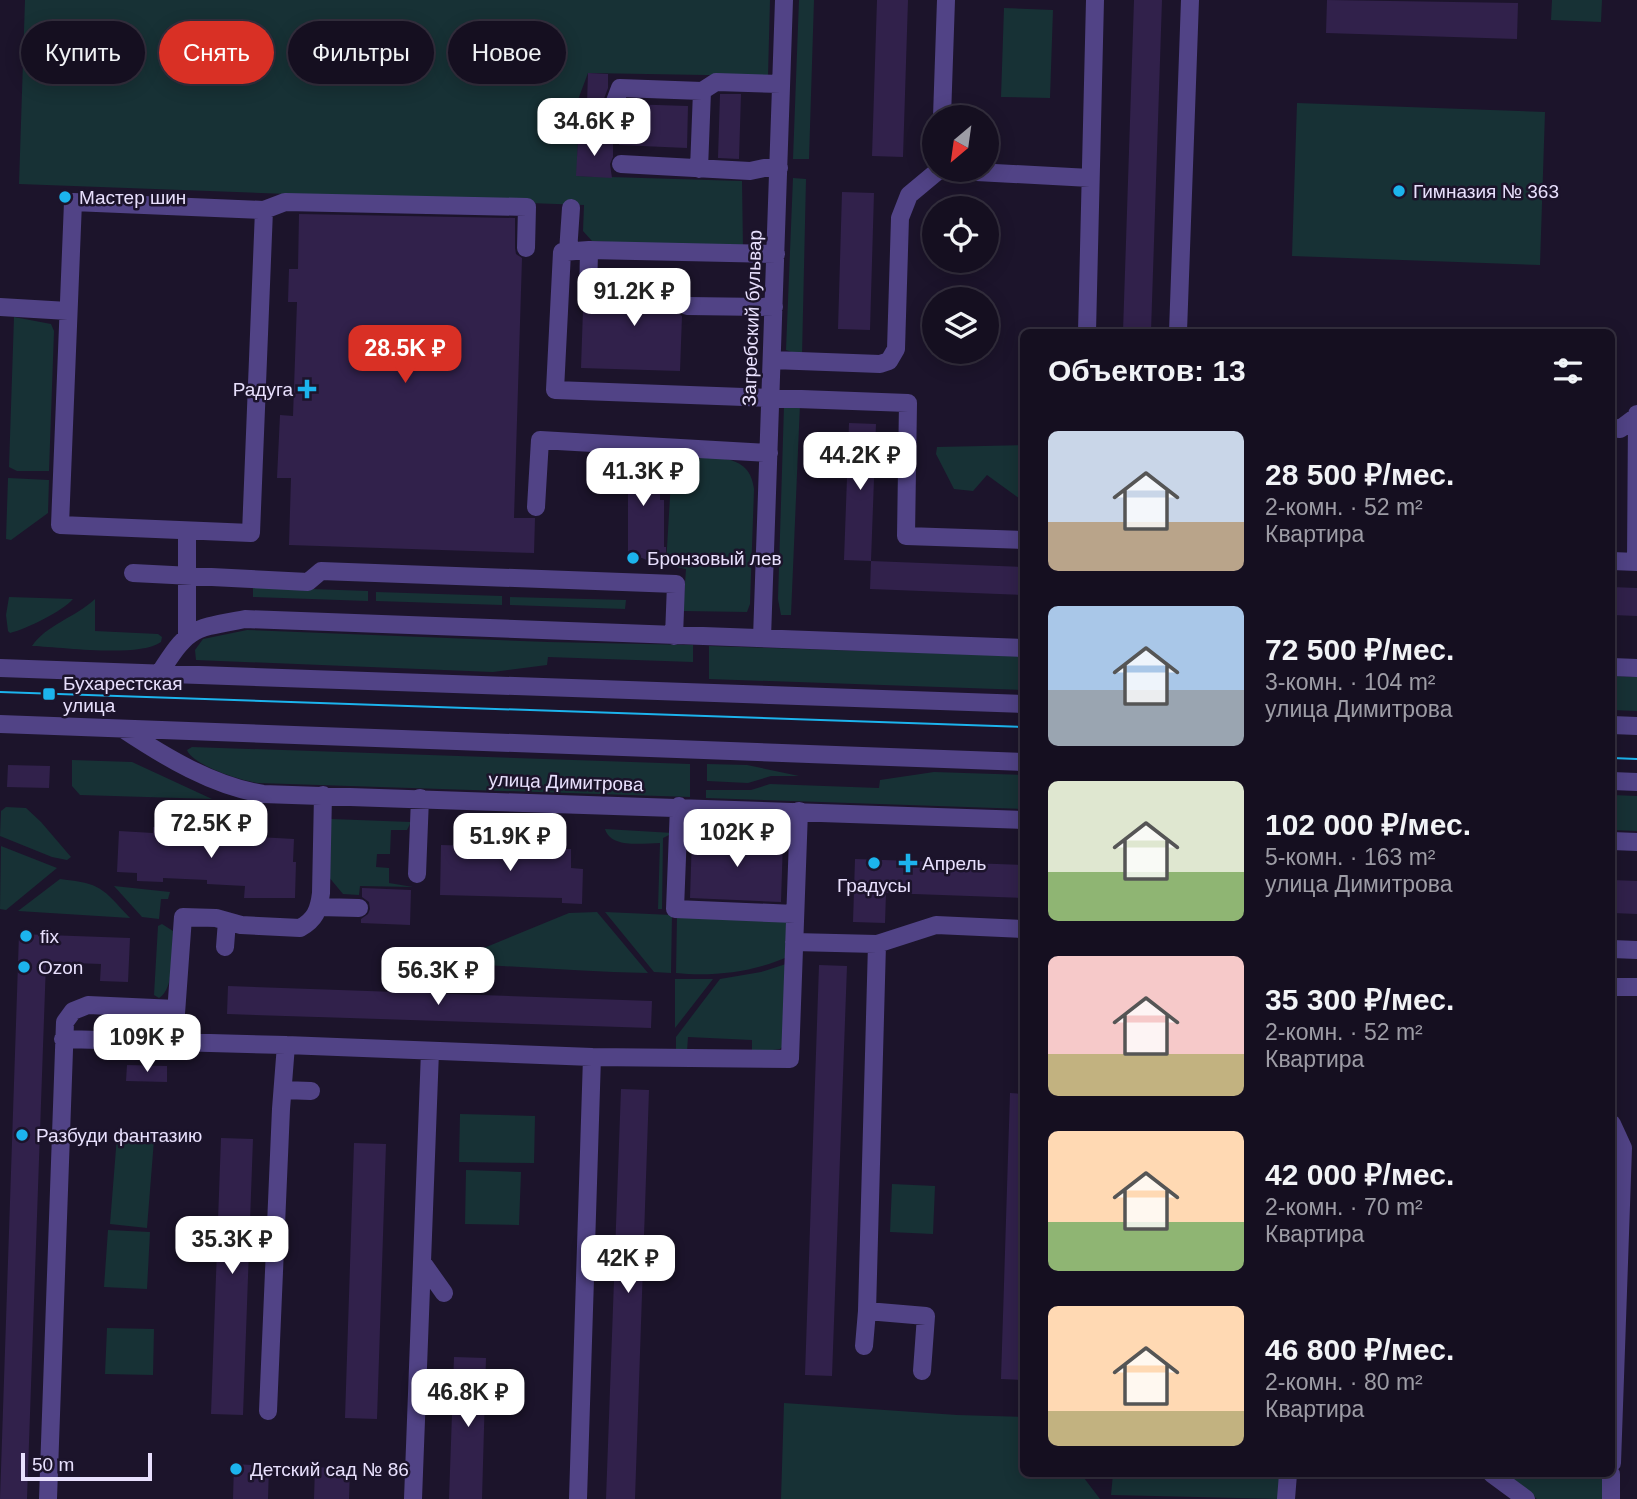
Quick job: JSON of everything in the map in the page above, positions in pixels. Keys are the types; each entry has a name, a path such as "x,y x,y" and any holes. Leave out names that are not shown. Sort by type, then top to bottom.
{"street":[{"name":"Загребский бульвар","path":"762,638 784,0"},
{"path":"942,105 946,0"},
{"path":"1087,329 1095,0"},
{"path":"1178,329 1190,0"},
{"path":"597,128 610,115 620,88 702,91 716,82 782,84"},
{"path":"699,169 702,91"},
{"path":"621,164 751,171 779,168"},
{"path":"999,168 1090,178"},
{"path":"772,360 880,364 889,361 897,349 900,218 909,195 925,182"},
{"path":"264,210 251,533 60,525 73,202 264,210 285,202 527,207 526,248"},
{"path":"568,251 571,208"},
{"path":"588,299 589,250"},
{"path":"776,254 589,250 562,252 555,390 908,403 906,536 1020,540"},
{"path":"687,306 774,307"},
{"path":"0,307 68,311"},
{"path":"1615,428 1620,429 1636,416"},
{"path":"1615,561 1636,562 1636,416"},
{"path":"536,507 540,440 769,453"},
{"path":"187,531 187,634"},
{"path":"133,573 309,582 321,571 676,584 674,636"},
{"path":"159,674 187,634 205,626 245,619 1020,648"},
{"path":"1615,667 1637,668"},
{"path":"0,668 1020,704"},
{"name":"улица Димитрова","path":"0,724 1020,762"},
{"path":"1615,725 1637,726"},
{"name":"улица Димитрова","path":"123,729 154,750 238,790 263,794 1020,820"},
{"path":"1615,781 1637,782"},
{"path":"174,1041 183,917 216,918 241,925 300,928 315,916 319,907 323,795"},
{"path":"417,874 420,798"},
{"path":"679,807 675,909 795,914"},
{"path":"63,1039 592,1057 790,1059 799,811"},
{"path":"1615,841 1637,842"},
{"path":"319,907 359,908"},
{"path":"225,947 227,921"},
{"path":"794,942 877,944 936,925 1020,929"},
{"path":"864,1346 877,944"},
{"path":"1615,949 1637,950"},
{"path":"1615,987 1637,986"},
{"path":"48,1499 65,1022 73,1011 88,1005 176,1009"},
{"path":"268,1411 286,1045"},
{"path":"413,1499 430,1051"},
{"path":"578,1499 592,1057"},
{"path":"283,1090 311,1091"},
{"path":"1615,1131 1623,1148 1615,1290"},
{"path":"422,1262 444,1293"},
{"path":"867,1311 926,1316 922,1371"},
{"path":"1286,1499 1288,1477"},
{"path":"1496,1477 1526,1499"},
{"path":"1611,1499 1612,1477"}],"green space":[{"path":"25,0 770,0 768,76 588,73 576,105 577,176 742,181 743,249 592,241 583,231 584,205 19,184 22,84 145,84 145,21 24,21"},
{"path":"799,0 814,0 809,159 793,159"},
{"path":"1552,0 1602,0 1601,22 1551,20"},
{"path":"1004,8 1053,10 1050,98 1001,97"},
{"path":"1297,103 1545,112 1540,265 1292,256"},
{"path":"793,178 806,179 802,356 786,350"},
{"path":"14,317 51,324 54,331 49,471 17,471 9,467"},
{"path":"800,404 791,615 781,615 778,599 784,406"},
{"path":"1020,445 1020,499 987,475 973,491 954,489 936,454 937,447"},
{"path":"682,457 728,460 745,468 751,477 754,489 750,604 747,612 683,611 686,569 666,565 672,463 674,459"},
{"path":"8,478 49,480 48,513 11,540 6,539"},
{"path":"253,587 368,591 368,601 253,597"},
{"path":"376,592 502,596 502,605 376,601"},
{"path":"9,597 73,599 44,619 10,633 6,615"},
{"path":"510,597 626,600 625,609 510,605"},
{"path":"95,599 95,631 158,634 162,637 161,642 150,647 118,651 32,646 45,632"},
{"path":"247,630 693,645 693,662 548,657 547,665 493,672 196,660 195,650 203,639"},
{"path":"709,646 1020,656 1020,690 709,679"},
{"path":"1615,676 1637,677 1637,711 1615,710"},
{"path":"192,747 690,764 690,797 258,783 207,767 191,756 187,750"},
{"path":"72,760 132,762 212,799 80,795 72,786"},
{"path":"707,764 747,765 799,776 771,776 748,783 707,781"},
{"path":"934,772 1020,775 1020,809 706,798 706,790 751,790 770,784 879,788 880,780"},
{"path":"1615,795 1637,796 1637,831 1615,830"},
{"path":"6,807 26,808 71,857 67,860 52,857 0,836 1,811"},
{"path":"331,819 411,822 407,830 391,830 390,854 377,854 376,867 389,868 389,883 413,887 360,886 359,895 343,894 328,876"},
{"path":"605,829 673,833 663,838 662,909 658,909 660,843 621,842 614,840"},
{"path":"1,846 57,868 6,910 0,909"},
{"path":"60,879 93,885 113,900 130,918 18,911"},
{"path":"114,886 170,892 168,899 161,899 159,919 142,917"},
{"path":"597,912 648,973 445,964 569,913"},
{"path":"605,912 672,915 671,973 654,972"},
{"path":"677,916 788,921 789,956 734,972 676,973"},
{"path":"162,924 173,931 172,958 168,986 159,998 154,995 158,926"},
{"path":"789,963 783,1046 780,1049 752,1053 752,1040 688,1037 687,1051 676,1051 676,1037 720,979 761,972"},
{"path":"675,979 713,979 675,1028"},
{"path":"460,1114 535,1116 534,1163 459,1162"},
{"path":"117,1136 154,1140 147,1228 110,1224"},
{"path":"466,1170 521,1172 519,1225 465,1224"},
{"path":"892,1184 935,1186 933,1234 890,1232"},
{"path":"108,1230 150,1232 147,1289 104,1287"},
{"path":"107,1328 154,1329 153,1375 105,1374"},
{"path":"784,1403 1020,1417 1020,1477 1083,1477 1100,1499 781,1499"},
{"path":"1113,1477 1282,1477 1281,1499 1111,1495"},
{"path":"1508,1477 1603,1477 1604,1499 1537,1499"}],"building":[{"path":"877,0 908,0 903,157 872,156"},
{"path":"1134,0 1162,0 1151,329 1123,329"},
{"path":"1327,0 1518,3 1517,39 1326,33"},
{"path":"588,73 608,74 608,88 602,104 587,103"},
{"path":"720,94 741,94 739,159 718,158"},
{"path":"626,104 688,106 687,148 619,145 620,120"},
{"path":"578,139 613,141 610,164 612,178 576,176"},
{"path":"842,192 874,193 870,330 838,329"},
{"path":"299,214 515,218 516,254 522,258 514,518 535,518 534,553 289,545 291,478 277,478 280,415 293,416 297,302 288,302 289,269 298,269"},
{"path":"607,279 675,282 674,310 682,316 680,371 581,368 583,309 606,308"},
{"path":"849,423 876,424 871,561 844,560"},
{"path":"606,460 660,461 660,500 664,500 666,547 666,558 662,561 653,563 642,558 628,558 628,478 606,477"},
{"path":"871,561 1020,567 1020,595 870,589"},
{"path":"1615,587 1637,588 1637,616 1615,615"},
{"path":"8,765 50,766 49,788 7,787"},
{"path":"153,827 221,830 221,835 294,839 295,898 244,898 245,886 207,884 207,880 163,878 163,882 137,881 137,873 117,872 119,831 153,833"},
{"path":"692,837 783,840 781,902 690,898"},
{"path":"441,845 571,849 571,868 583,869 582,904 562,903 562,898 440,895"},
{"path":"855,859 1020,865 1020,898 886,893 885,923 853,922"},
{"path":"1615,880 1637,881 1637,914 1615,913"},
{"path":"362,888 411,890 410,925 361,923 361,919 370,909 369,902 362,897"},
{"path":"19,934 130,938 128,982 100,981 101,964 46,962 27,1499 0,1499"},
{"path":"819,965 847,966 832,1376 805,1375"},
{"path":"228,986 652,1001 651,1028 227,1014"},
{"path":"127,1065 167,1066 167,1082 126,1081"},
{"path":"621,1089 649,1090 635,1499 606,1499"},
{"path":"1010,1093 1020,1094 1020,1380 1001,1379"},
{"path":"221,1138 253,1139 243,1415 211,1414"},
{"path":"354,1143 386,1144 377,1419 345,1418"},
{"path":"454,1357 486,1358 482,1499 449,1499"},
{"path":"234,1464 269,1466 268,1499 233,1499"},
{"path":"315,1467 350,1469 349,1499 314,1499"}],"tram line":[{"path":"0,692 1020,727"},
{"path":"1615,758 1637,759"}],"place":[{"name":"Гимназия № 363","path":"1399,191"},
{"name":"Мастер шин","path":"65,197"},
{"name":"Радуга","path":"307,389"},
{"name":"Бронзовый лев","path":"633,558"},
{"name":"Бухарестская улица","path":"49,694"},
{"name":"Градусы","path":"874,863"},
{"name":"Апрель","path":"908,863"},
{"name":"fix","path":"26,936"},
{"name":"Ozon","path":"24,967"},
{"name":"Разбуди фантазию","path":"22,1135"},
{"name":"Детский сад № 86","path":"236,1469"}]}
